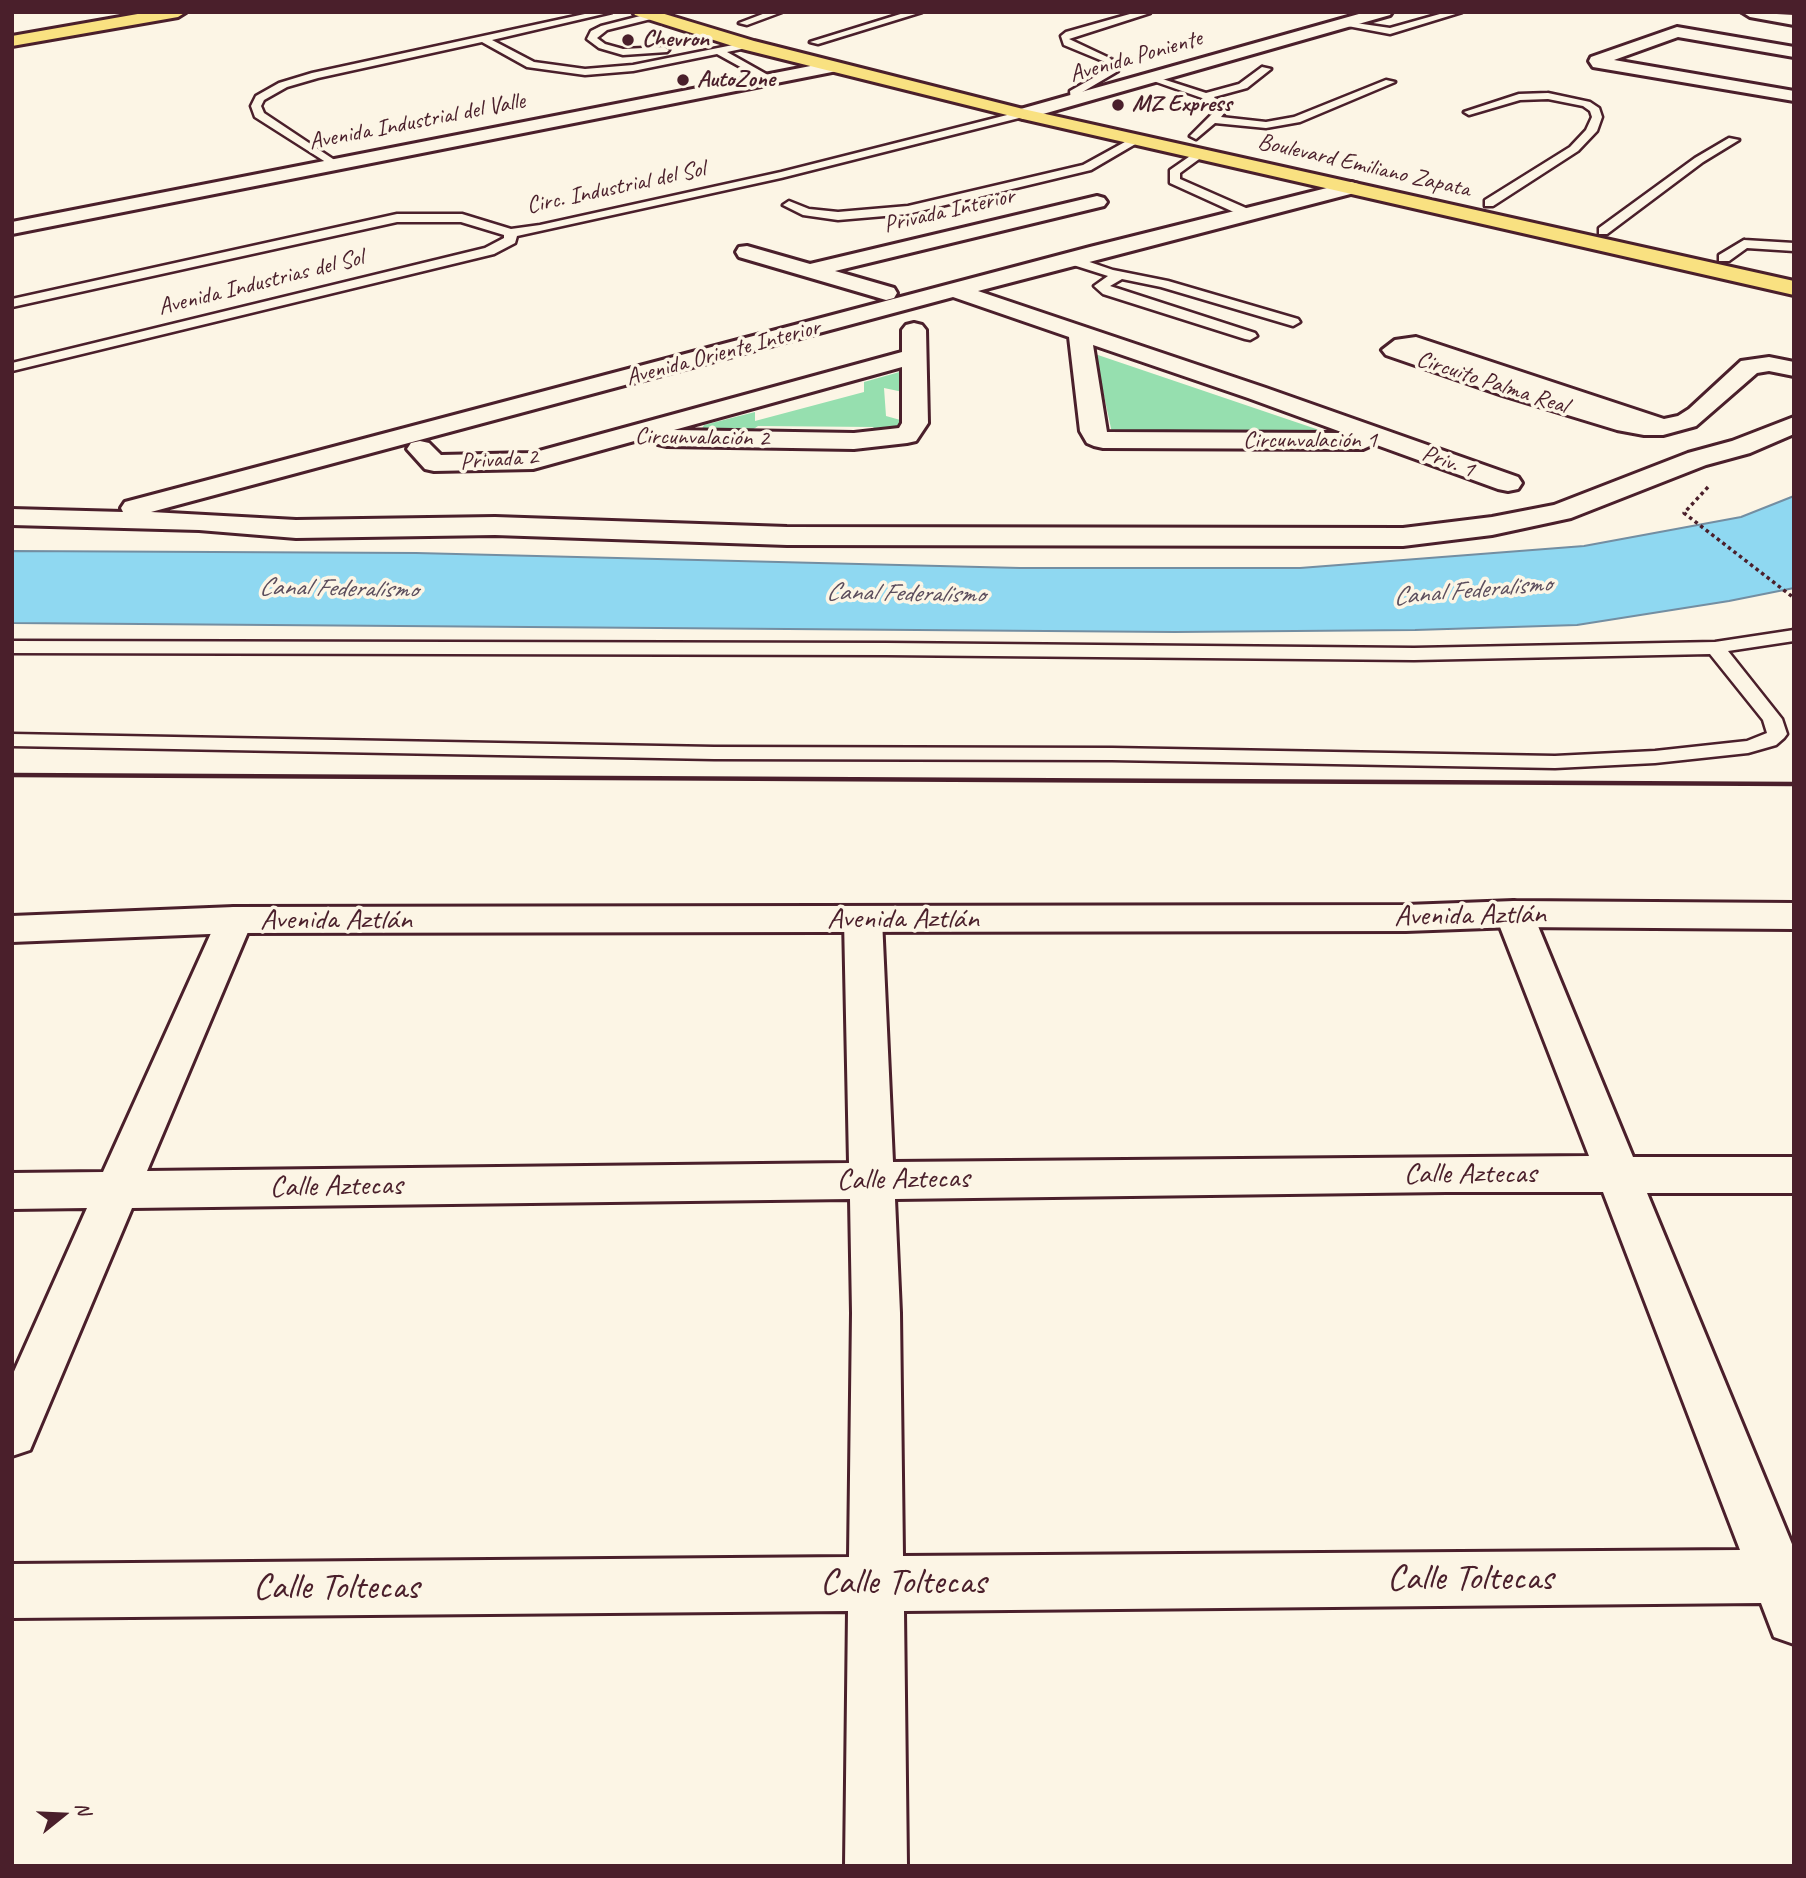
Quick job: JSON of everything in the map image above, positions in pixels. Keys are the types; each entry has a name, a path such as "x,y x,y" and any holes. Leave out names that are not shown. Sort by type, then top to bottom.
{"main road":[{"path":"12,41 178,12"},
{"name":"Boulevard Emiliano Zapata","path":"647,14 721,45 747,45 1023,114 1138,139 1198,145 1489,203 1794,274"},
{"path":"713,14 778,32"},
{"name":"Boulevard Emiliano Zapata","path":"808,41 1067,102 1198,145 1351,188 1794,288"}],"street":[{"name":"Avenida Poniente","path":"1023,114 1384,12"},
{"path":"1750,12 1794,20"},
{"path":"1794,52 1677,32 1597,61 1794,96"},
{"name":"Avenida Industrial del Valle","path":"12,228 831,67"},
{"name":"Avenida Oriente Interior","path":"94,521 156,502 1351,188"},
{"name":"Privada Interior","path":"812,270 1097,202"},
{"path":"1032,218 1098,253"},
{"path":"747,251 886,293"},
{"name":"Circunvalación 1","path":"956,291 1390,441"},
{"name":"Circunvalación 2","path":"623,437 854,441 907,435 914,428 912,303"},
{"name":"Circunvalación 1","path":"1080,334 1093,431 1096,437 1103,440 1390,441"},
{"name":"Circunvalación 2","path":"623,437 914,356"},
{"name":"Circuito Palma Real","path":"1516,384 1663,427 1686,421 1698,414 1751,366 1769,364 1794,369"},
{"path":"12,517 199,522 296,529 495,526 787,536 1403,537 1492,526 1561,512 1794,425"},
{"name":"Privada 2","path":"420,449 434,463 519,463 623,437"},
{"name":"Priv. 1","path":"1390,441 1508,483"},
{"path":"1514,914 1788,1590"},
{"name":"Avenida Aztlán","path":"12,929 234,920 1406,918 1514,914 1794,916"},
{"path":"863,919 876,1314 876,1866"},
{"path":"12,1433 234,920"},
{"name":"Calle Aztecas","path":"12,1191 1419,1174 1794,1175"},
{"name":"Calle Toltecas","path":"12,1591 876,1583 1788,1590"}],"lane":[{"path":"332,163 259,115 256,106 260,98 283,85 316,75 608,12"},
{"path":"744,23 778,12"},
{"path":"808,41 918,12"},
{"path":"1342,24 1390,31 1458,12"},
{"path":"1067,102 1074,93 1114,69 1115,63 1067,43 1064,38 1069,33 1145,13"},
{"path":"647,14 604,28 594,33 592,39 610,49 637,52 721,45 770,79"},
{"path":"483,39 531,65 570,71 618,70 721,45"},
{"path":"1206,96 1242,86 1266,69"},
{"path":"1150,78 1206,96 1220,112 1198,145 1174,172 1174,181 1251,215"},
{"path":"1214,120 1266,125 1296,120 1390,82"},
{"path":"1469,112 1519,97 1548,96 1586,104 1595,110 1597,117 1591,131 1574,149 1489,203"},
{"name":"Circ. Industrial del Sol","path":"12,303 397,218 462,218 510,233 768,177 1023,114"},
{"path":"789,205 807,212 838,216 908,210 1087,168 1138,139"},
{"path":"1603,231 1699,160 1733,140"},
{"name":"Avenida Industrias del Sol","path":"12,367 489,251 511,240 510,233"},
{"path":"1724,258 1744,244 1794,247"},
{"path":"1072,260 1293,322"},
{"path":"1120,275 1101,286 1108,291 1250,336"},
{"path":"12,647 886,649 1414,654 1716,648 1794,635"},
{"path":"12,740 713,753 1112,754 1555,762 1655,757 1748,747 1769,741 1777,734 1772,719 1716,648"}],"path":[{"path":"1684,513 1794,598"}],"green space":[{"path":"1095,354 1331,434 1112,433"},
{"path":"903,371 903,392 884,388 886,416 904,421 905,435 863,436 874,427 758,426 745,435 700,432 704,425 755,412 755,421 864,392 864,382"}],"water":[{"name":"Canal Federalismo","path":"1794,496 1794,588 1577,625 1415,630 1175,632 12,623 12,551 416,553 1020,568 1300,568 1584,546 1741,517"}],"railway":[{"path":"12,775 1794,784"}],"place":[{"name":"Chevron","path":"628,40"},
{"name":"AutoZone","path":"683,80"},
{"name":"MZ Express","path":"1118,105"}]}
